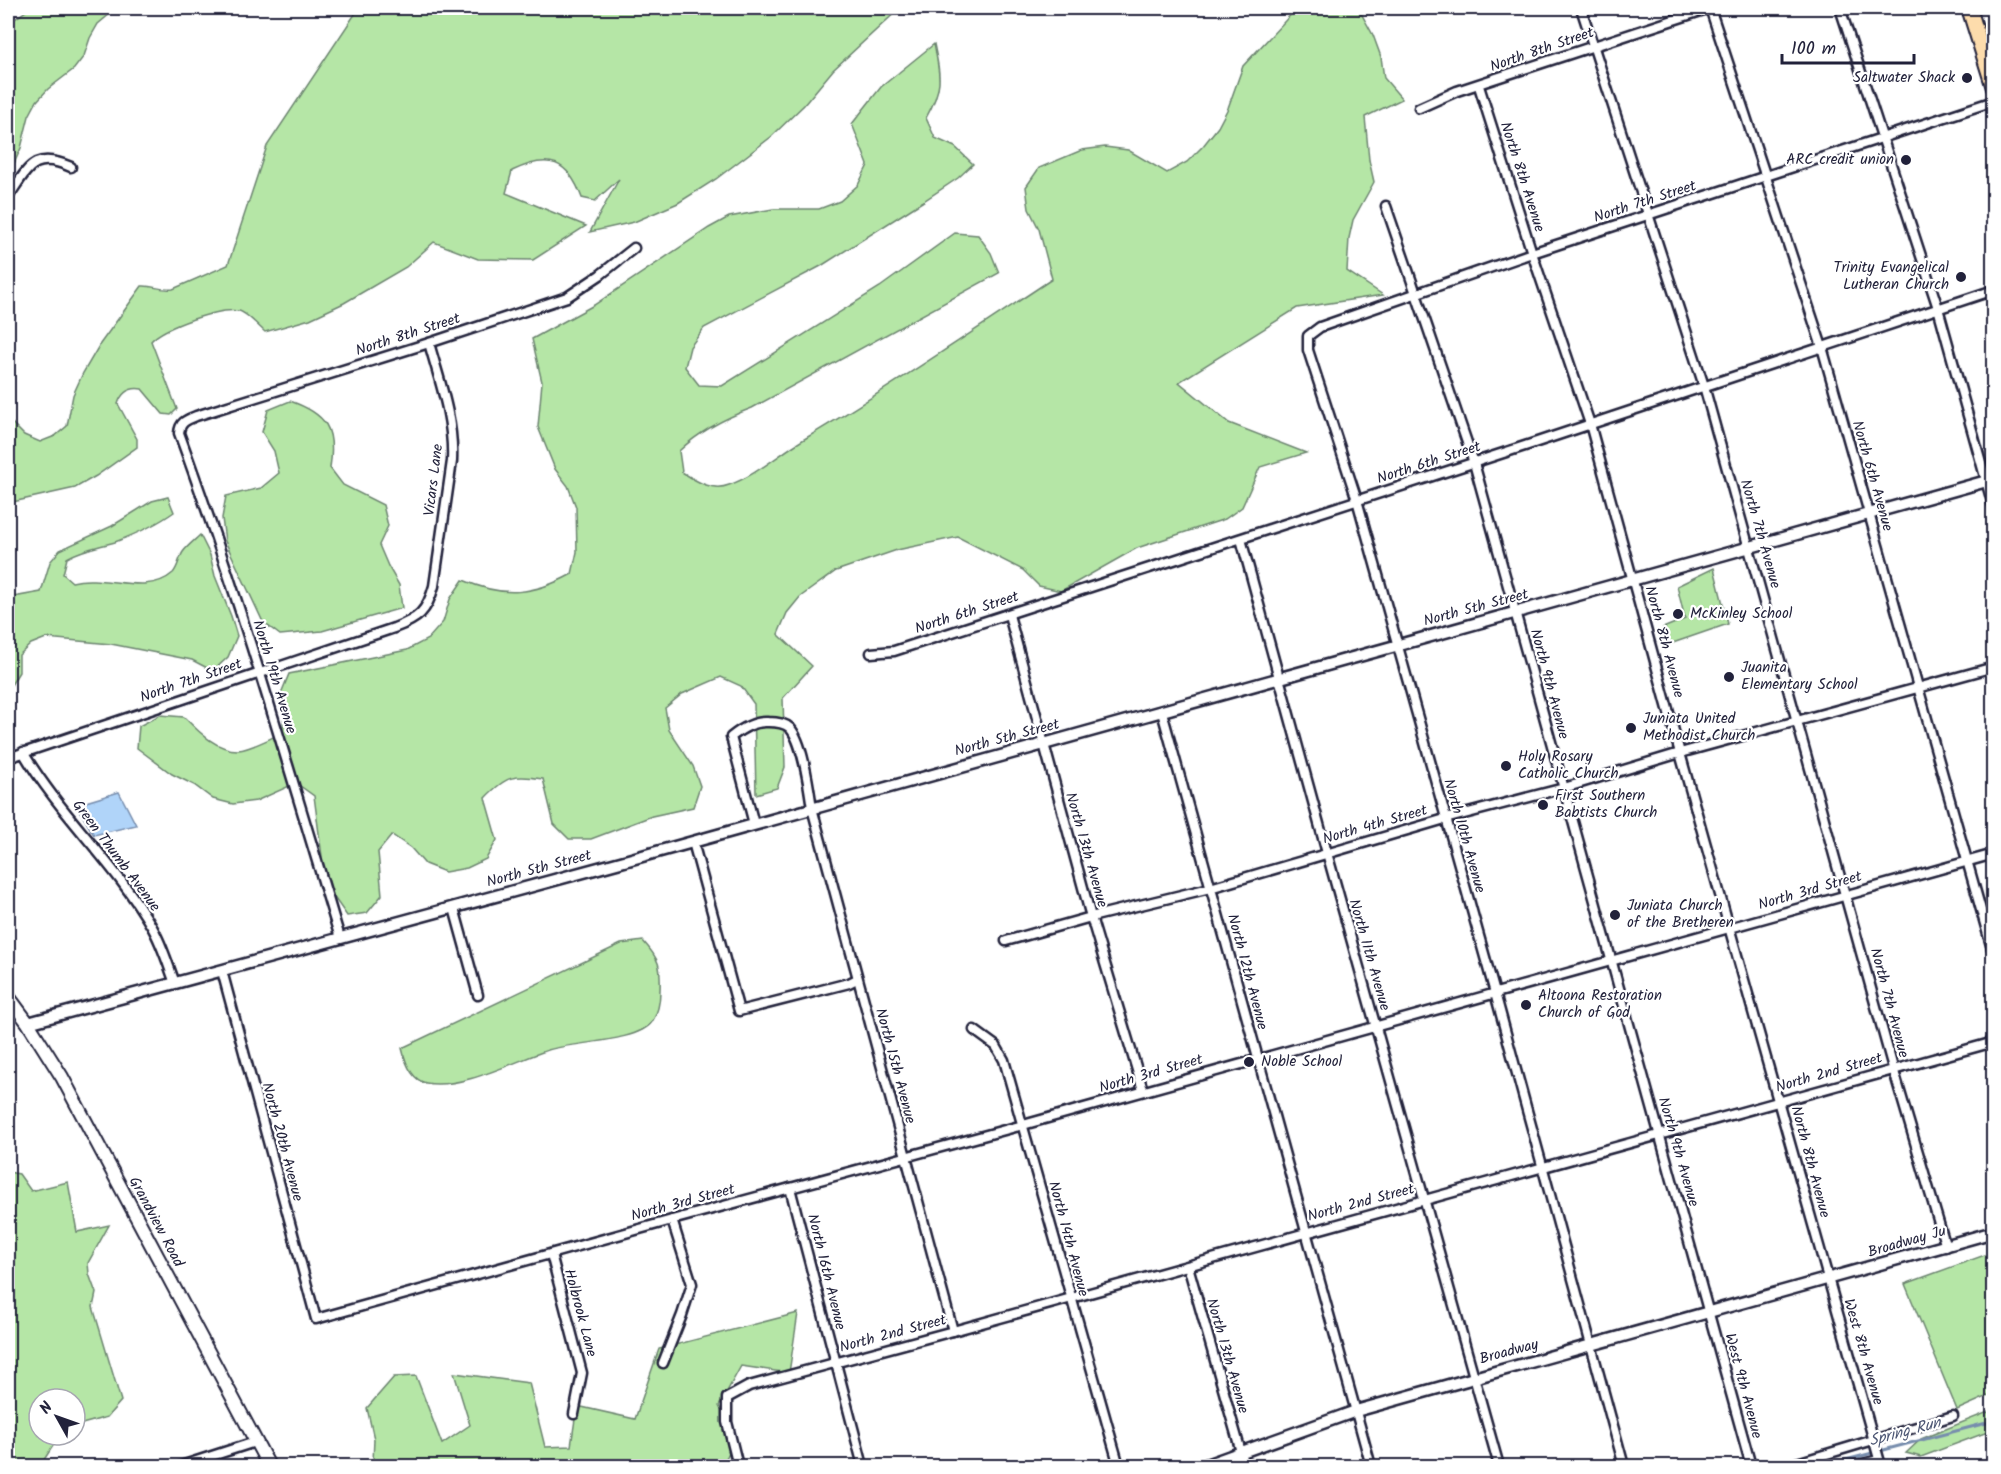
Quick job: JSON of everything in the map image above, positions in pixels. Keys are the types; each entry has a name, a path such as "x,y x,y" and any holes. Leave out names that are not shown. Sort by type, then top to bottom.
{"main road":[{"path":"1970,8 1994,88"},
{"name":"Grandview Road","path":"8,996 62,1077 269,1467"}],"street":[{"name":"North 7th Avenue","path":"1581,8 1704,386 1799,721 1893,1068 1946,1247"},
{"name":"North 8th Street","path":"1419,108 1457,91 1479,86 1710,8"},
{"name":"North 6th Avenue","path":"1710,8 1822,347 1994,956"},
{"path":"1840,8 1938,308 1990,480 1994,509"},
{"name":"North 8th Avenue","path":"1479,86 1590,424 1828,1279"},
{"name":"North 7th Street","path":"1308,336 1320,327 1532,253 1994,101"},
{"path":"8,197 34,163 41,160 57,161 70,167"},
{"name":"North 9th Avenue","path":"1386,206 1474,462 1710,1312"},
{"name":"North 8th Street","path":"180,425 196,416 567,297 600,276 634,248"},
{"name":"North 6th Street","path":"871,653 894,651 1009,615 1994,290"},
{"name":"North 10th Avenue","path":"1308,336 1308,350 1357,500 1495,993 1624,1467"},
{"name":"Vicars Lane","path":"417,618 430,600 434,586 453,441 451,420 429,343"},
{"name":"North 19th Avenue","path":"180,425 179,433 205,505 259,672 340,938"},
{"name":"North 5th Street","path":"28,1023 693,842 1990,480"},
{"name":"North 11th Avenue","path":"1241,539 1499,1467"},
{"name":"North 13th Avenue","path":"1009,615 1091,917 1143,1090"},
{"name":"North 7th Street","path":"8,758 394,628 417,618"},
{"name":"North 4th Street","path":"1006,941 1091,917 1210,888 1445,819 1564,788 1680,753 1994,667"},
{"name":"North 12th Avenue","path":"1162,712 1371,1467"},
{"name":"North 15th Avenue","path":"754,824 731,738 745,728 761,722 776,722 789,726 804,761 812,808 953,1331"},
{"name":"Green Thumb Avenue","path":"23,752 39,778 109,864 143,913 154,930 175,983"},
{"path":"693,842 739,1011 857,979"},
{"name":"North 3rd Street","path":"316,1319 1023,1125 1994,854"},
{"path":"454,908 478,996"},
{"name":"North 20th Avenue","path":"222,971 316,1319"},
{"name":"North 14th Avenue","path":"974,1029 996,1046 1004,1060 1119,1467"},
{"name":"North 2nd Street","path":"738,1467 726,1407 727,1398 761,1382 835,1364 1994,1041"},
{"name":"North 16th Avenue","path":"790,1188 863,1467"},
{"path":"663,1364 692,1284 672,1220"},
{"name":"Broadway Ju","path":"1828,1279 1994,1232"},
{"name":"Holbrook Lane","path":"551,1254 582,1372 574,1414"},
{"name":"North 13th Avenue","path":"1188,1266 1245,1467"},
{"name":"Broadway","path":"1203,1467 1356,1411 1828,1279"},
{"name":"West 8th Avenue","path":"1828,1279 1878,1453"},
{"name":"West 9th Avenue","path":"1710,1312 1751,1467"},
{"path":"1854,1467 1953,1416"},
{"path":"181,1467 255,1442"},
{"path":"1787,1467 1878,1453"}],"green space":[{"path":"30,8 117,8 98,24 84,56 74,69 48,89 37,101 29,116 21,148 8,177 8,24"},
{"path":"359,8 900,8 833,70 804,105 771,137 716,179 678,203 634,222 590,232 619,179 595,201 582,198 570,175 563,168 556,164 537,162 512,171 506,193 586,226 533,260 478,259 434,242 406,267 344,303 310,319 265,332 245,314 230,311 206,315 168,330 151,341 177,409 171,415 163,414 142,389 127,391 118,404 137,439 137,447 75,488 8,503 8,419 24,435 40,442 55,436 67,426 73,395 83,373 100,344 142,286 173,289 228,265 267,146"},
{"path":"1297,8 1354,8 1362,15 1373,35 1381,57 1384,78 1402,99 1365,117 1369,160 1374,182 1353,220 1349,238 1347,271 1383,295 1297,308 1179,382 1229,423 1306,453 1260,467 1242,507 1225,519 1137,548 1061,591 1039,586 1023,570 958,537 897,550 836,571 800,597 787,613 778,634 812,666 783,698 785,767 777,788 756,794 754,704 741,686 721,677 682,694 665,708 669,730 693,766 700,786 693,807 652,816 591,839 569,839 554,824 543,779 511,778 485,798 497,840 486,859 467,868 445,872 425,864 411,848 392,835 378,852 382,895 367,913 347,916 326,886 314,796 296,783 256,801 233,804 213,799 194,785 172,774 137,748 139,726 160,715 184,717 208,739 222,747 238,750 254,746 282,733 284,718 280,696 289,674 407,650 428,639 443,622 450,599 463,580 492,590 518,592 545,586 572,574 577,552 576,507 568,486 555,469 538,427 542,382 532,339 594,305 729,217 773,209 819,209 840,201 858,185 868,165 852,124 881,87 934,44 939,82 926,118 935,138 955,147 973,164 958,178 821,266 704,328 690,347 685,367 699,385 722,386 880,287 955,233 978,235 991,253 999,273 752,408 704,431 679,451 682,472 704,485 723,487 749,476 1052,279 1039,229 1029,209 1026,187 1039,168 1082,150 1105,147 1128,150 1167,173 1187,162 1218,127 1228,108 1243,66"},
{"path":"290,401 313,411 326,425 331,443 330,468 343,485 383,505 388,526 379,545 399,585 402,608 322,631 280,635 263,622 225,541 222,518 226,496 261,488 279,473 274,451 262,432 268,410"},
{"path":"168,497 174,512 131,536 67,558 63,574 72,582 98,580 138,584 162,580 173,573 183,552 200,535 210,555 215,576 237,636 228,657 213,671 192,660 111,644 46,638 31,644 19,655 19,672 8,690 8,598 41,592 50,562 60,550 112,526 152,501"},
{"path":"1714,568 1728,624 1667,645 1663,628 1685,619 1677,586"},
{"path":"643,941 656,959 660,975 660,998 657,1011 652,1022 645,1029 620,1038 548,1050 471,1079 455,1082 426,1083 416,1078 410,1069 402,1048 621,944"},
{"path":"8,1172 19,1174 31,1191 68,1182 77,1232 109,1225 88,1263 89,1274 96,1293 93,1307 121,1401 107,1417 87,1423 87,1387 27,1387 27,1447 52,1447 40,1466 8,1466"},
{"path":"1993,1252 1993,1394 1957,1410 1905,1284"},
{"path":"798,1313 789,1373 741,1366 719,1406 736,1439 722,1466 366,1466 373,1462 374,1439 367,1408 394,1377 416,1376 442,1444 470,1425 454,1373 529,1383 545,1447 571,1446 577,1406 635,1419 659,1349"},
{"path":"1993,1410 1993,1430 1921,1457 1906,1453 1921,1439"}],"water":[{"path":"119,792 136,825 94,835 76,805"}],"waterway":[{"name":"Spring Run","path":"1823,1466 1994,1421"}],"place":[{"name":"Saltwater Shack","path":"1967,78"},
{"name":"ARC credit union","path":"1906,160"},
{"name":"Trinity Evangelical Lutheran Church","path":"1961,277"},
{"name":"McKinley School","path":"1678,614"},
{"name":"Juanita Elementary School","path":"1729,677"},
{"name":"Juniata United Methodist Church","path":"1631,728"},
{"name":"Holy Rosary Catholic Church","path":"1506,766"},
{"name":"First Southern Babtists Church","path":"1543,805"},
{"name":"Juniata Church of the Bretheren","path":"1615,915"},
{"name":"Altoona Restoration Church of God","path":"1526,1005"},
{"name":"Noble School","path":"1249,1062"}]}
